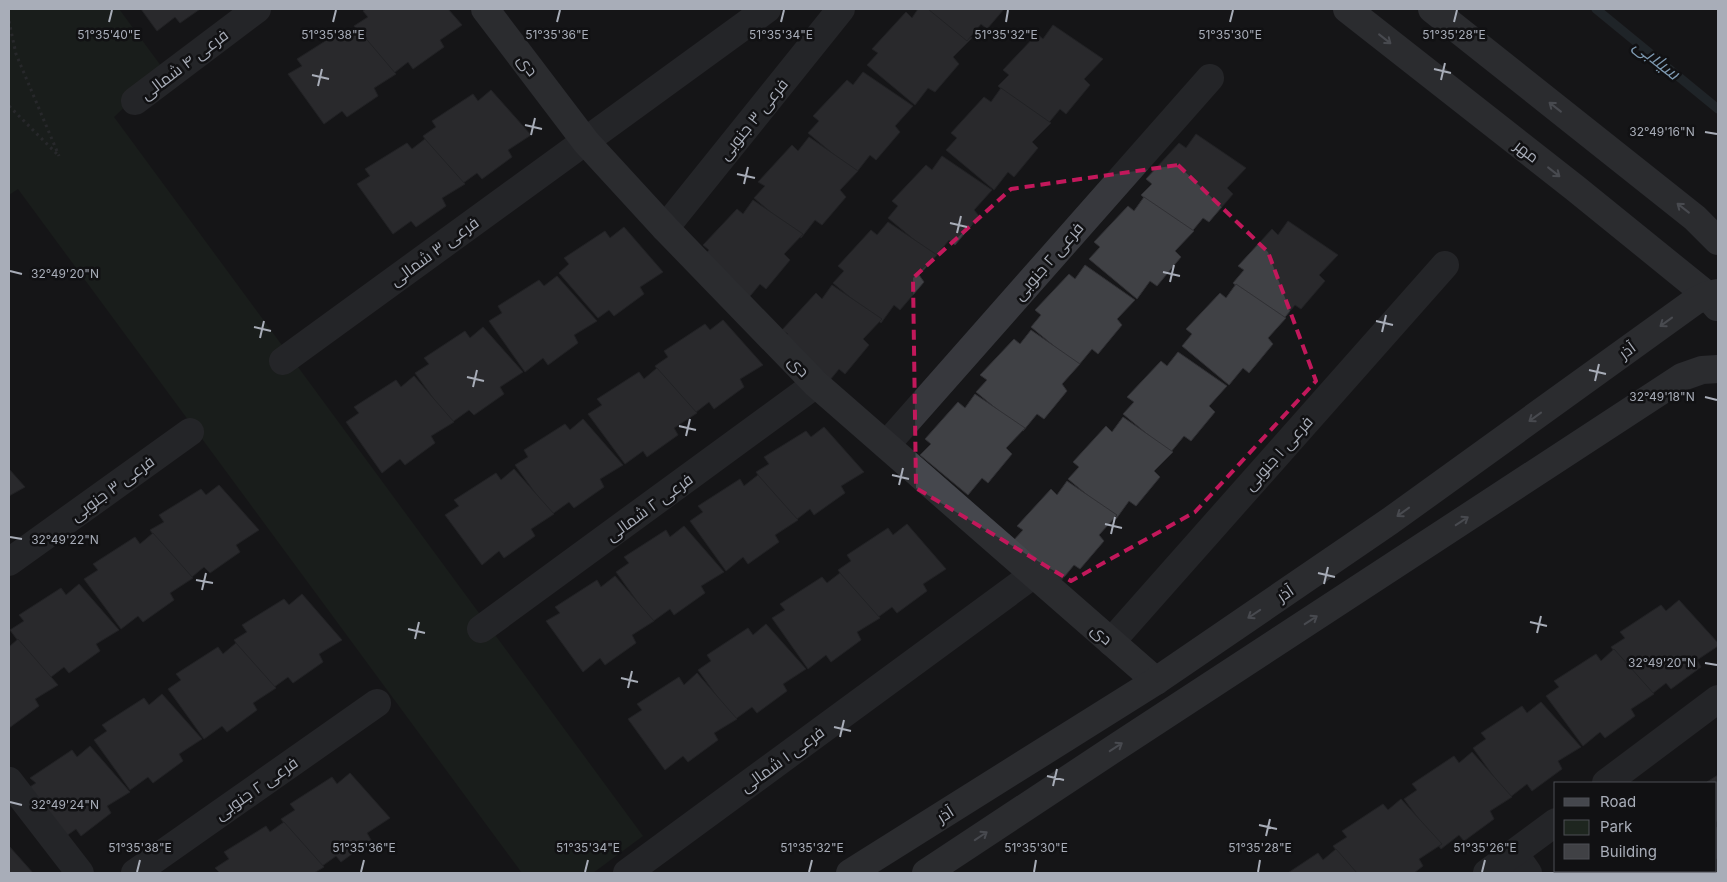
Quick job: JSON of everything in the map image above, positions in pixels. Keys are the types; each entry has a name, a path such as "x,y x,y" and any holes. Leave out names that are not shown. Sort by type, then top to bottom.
{"street":[{"name":"فرعی ۴ شمالی","path":"135,101 257,9"},
{"name":"دی","path":"485,9 586,142 665,228 816,384 1156,681"},
{"path":"586,142 767,9"},
{"name":"فرعی ۳ جنوبی","path":"665,228 841,9"},
{"name":"مهر","path":"1346,9 1714,299"},
{"path":"1432,9 1695,218 1718,241"},
{"name":"فرعی ۲ جنوبی","path":"886,445 1210,78"},
{"name":"فرعی ۳ شمالی","path":"283,361 586,142"},
{"name":"فرعی ۱ جنوبی","path":"1111,642 1446,265"},
{"name":"آذر","path":"850,873 1156,681 1390,521 1678,313 1714,299"},
{"path":"926,873 947,864 1682,377 1702,370 1718,369"},
{"name":"فرعی ۲ شمالی","path":"481,629 816,384"},
{"name":"فرعی ۳ جنوبی","path":"9,562 190,432"},
{"name":"فرعی ۱ شمالی","path":"627,873 1034,574"},
{"path":"1607,782 1718,699"},
{"name":"فرعی ۲ جنوبی","path":"135,873 377,703"},
{"path":"9,781 80,873"},
{"path":"1487,873 1521,863 1554,824"}],"path":[{"path":"9,20 16,54 59,156 9,106"}],"highlighted area":[{"path":"1178,165 1268,252 1316,381 1195,512 1071,581 916,488 913,278 1011,189"}],"green space":[{"path":"9,9 119,9 164,70 114,117 643,836 593,873 522,873 18,189 9,195"}],"building":[{"path":"141,9 200,9 180,23 175,17 157,31"},
{"path":"366,9 448,9 462,25 440,40 444,47 413,69 408,62 390,76 354,26 368,17 363,11"},
{"path":"918,9 929,9 972,38 953,57 959,64 935,92 928,88 915,105 867,65 878,53 872,49 906,12 912,18"},
{"path":"928,9 1004,9 987,29 981,24 967,41"},
{"path":"1053,25 1103,59 1084,79 1090,85 1066,114 1060,109 1046,126 998,86 1009,75 1003,70 1037,34 1043,39"},
{"path":"357,28 396,74 374,88 378,96 347,117 342,111 324,124 288,74 302,66 297,59 338,33 343,39"},
{"path":"863,72 913,106 895,126 900,132 876,160 870,155 856,173 808,133 819,121 813,116 847,80 853,85"},
{"path":"1001,88 1051,123 1032,142 1038,148 1014,177 1008,172 994,190 946,150 957,138 951,133 984,97 991,102"},
{"path":"491,90 531,135 508,150 512,157 482,179 477,173 459,186 423,136 436,127 432,121 473,94 478,101"},
{"path":"1196,134 1246,168 1227,188 1233,194 1209,222 1203,218 1189,235 1141,195 1152,184 1146,179 1179,143 1186,148"},
{"path":"809,137 858,171 840,190 846,197 822,225 815,220 801,238 754,198 765,186 758,182 792,145 798,151"},
{"path":"425,139 465,184 442,198 446,206 416,227 411,221 393,234 357,184 370,176 365,169 407,143 412,149"},
{"path":"942,156 992,190 974,210 979,216 955,245 949,240 935,257 888,218 898,206 892,201 926,165 932,170"},
{"path":"1144,197 1194,231 1175,251 1181,257 1157,286 1150,281 1137,299 1089,259 1100,247 1094,242 1128,206 1134,211"},
{"path":"753,200 803,234 784,254 790,260 766,289 760,284 746,301 700,260 709,250 703,245 737,209 743,214"},
{"path":"1288,221 1338,255 1319,275 1325,281 1301,309 1295,305 1281,322 1233,283 1244,270 1238,266 1272,229 1278,235"},
{"path":"888,222 937,255 919,275 924,282 900,310 894,305 881,323 833,283 844,271 838,266 871,230 877,235"},
{"path":"624,227 663,272 640,287 644,294 614,316 609,310 598,318 559,273 569,264 564,258 605,231 610,238"},
{"path":"1085,265 1135,300 1117,319 1122,325 1098,354 1092,349 1078,366 1031,327 1041,315 1035,310 1069,274 1075,279"},
{"path":"557,276 597,321 574,335 578,343 548,365 543,358 525,372 489,321 502,313 498,306 539,280 544,286"},
{"path":"1236,284 1286,318 1268,338 1273,344 1249,373 1243,368 1229,385 1182,346 1192,334 1186,329 1220,293 1226,298"},
{"path":"832,285 882,319 863,339 869,345 845,374 839,369 825,386 780,343 788,334 782,330 816,293 822,299"},
{"path":"723,320 763,365 740,379 744,387 714,409 709,402 691,416 655,366 668,357 664,351 705,324 710,330"},
{"path":"483,327 523,372 500,387 504,394 474,415 469,410 451,423 415,373 429,364 424,358 465,331 470,338"},
{"path":"1031,330 1080,364 1062,384 1067,391 1044,419 1037,414 1023,431 976,392 987,380 980,375 1014,339 1020,344"},
{"path":"1178,352 1227,386 1209,406 1215,412 1191,441 1184,436 1170,453 1123,414 1134,402 1127,397 1161,361 1167,366"},
{"path":"657,368 697,413 674,428 678,435 647,457 643,451 625,464 588,414 602,405 597,399 639,372 644,379"},
{"path":"414,376 454,422 431,436 435,443 405,465 400,459 382,473 346,422 359,413 354,407 396,380 401,387"},
{"path":"975,394 1025,428 1006,448 1012,454 988,483 982,478 968,495 920,455 931,444 925,439 958,402 965,408"},
{"path":"1123,417 1173,452 1154,471 1160,477 1136,506 1129,501 1116,519 1068,479 1079,467 1073,462 1106,426 1112,432"},
{"path":"583,419 623,465 600,479 604,487 574,508 569,502 551,515 515,465 528,457 524,450 565,424 570,430"},
{"path":"824,427 864,472 841,486 845,493 814,515 810,509 792,523 756,472 769,464 764,457 806,431 811,437"},
{"path":"9,469 25,487 9,496"},
{"path":"514,469 554,514 531,529 535,536 504,558 499,551 482,565 445,515 459,506 454,500 496,473 501,480"},
{"path":"758,475 798,520 775,535 779,542 748,564 743,557 726,571 690,521 703,512 698,506 740,479 744,486"},
{"path":"1067,481 1117,515 1099,535 1104,541 1080,569 1074,565 1060,582 1012,542 1023,530 1017,526 1051,489 1057,495"},
{"path":"219,485 259,530 236,545 240,552 210,573 204,567 187,581 150,530 164,522 159,515 201,489 206,495"},
{"path":"907,524 946,569 923,584 927,591 897,613 892,607 874,620 838,570 851,561 847,555 888,528 893,535"},
{"path":"684,526 724,572 701,586 705,593 674,615 670,609 652,622 616,572 629,563 624,557 666,530 670,537"},
{"path":"153,533 193,578 170,593 174,600 143,622 138,616 121,629 84,579 98,570 93,564 135,537 140,544"},
{"path":"840,573 880,618 857,632 861,640 831,662 826,655 808,669 772,618 785,610 780,604 822,577 827,583"},
{"path":"615,576 654,621 632,635 636,643 605,665 600,658 583,672 546,621 560,613 555,607 597,580 601,587"},
{"path":"79,584 119,630 96,644 100,651 69,673 64,667 47,680 10,630 24,621 19,615 61,588 66,595"},
{"path":"302,594 342,640 319,654 323,662 293,683 288,677 270,690 234,640 247,632 242,625 284,599 289,605"},
{"path":"1679,600 1718,643 1718,646 1697,660 1701,667 1671,689 1666,683 1648,697 1611,647 1625,638 1620,632 1661,605 1666,611"},
{"path":"766,624 806,669 783,684 787,691 757,713 752,707 734,720 698,670 711,661 707,655 748,628 753,635"},
{"path":"18,639 58,685 35,699 39,706 9,728 9,647"},
{"path":"236,643 276,688 253,703 257,710 227,732 222,726 204,739 168,689 181,680 176,674 218,647 223,654"},
{"path":"1614,649 1654,694 1631,709 1635,716 1605,738 1600,732 1583,746 1546,696 1559,687 1554,681 1596,654 1601,661"},
{"path":"697,673 737,719 714,733 718,740 688,762 683,756 665,770 628,719 642,710 637,704 679,677 684,685"},
{"path":"162,694 202,739 179,754 183,761 153,783 148,777 130,790 94,740 107,731 102,725 144,698 149,705"},
{"path":"1541,702 1581,747 1558,761 1562,769 1532,791 1527,784 1509,798 1473,748 1486,739 1481,733 1522,706 1527,713"},
{"path":"90,746 130,792 107,806 111,813 81,836 76,829 59,841 22,792 36,783 30,778 72,750 77,757"},
{"path":"1472,752 1512,797 1490,811 1494,819 1464,841 1459,835 1441,849 1404,799 1417,790 1412,784 1454,756 1459,763"},
{"path":"350,773 390,818 367,833 371,840 341,862 336,856 318,869 281,819 295,810 290,804 332,777 337,784"},
{"path":"1718,775 1718,823 1717,782 1707,782"},
{"path":"1401,799 1442,844 1419,859 1423,866 1414,873 1354,873 1333,846 1347,837 1342,831 1383,804 1388,810"},
{"path":"284,822 324,867 314,873 220,873 215,868 229,859 224,852 266,826 270,832"},
{"path":"1717,828 1718,830 1717,858"},
{"path":"9,846 33,873 9,873"},
{"path":"1336,849 1357,873 1288,873 1318,853 1323,860"},
{"path":"1642,872 1643,873 1583,873"},
{"path":"1643,872 1712,872 1710,873"}],"waterway":[{"name":"سیلابی","path":"1596,9 1718,109"}]}
